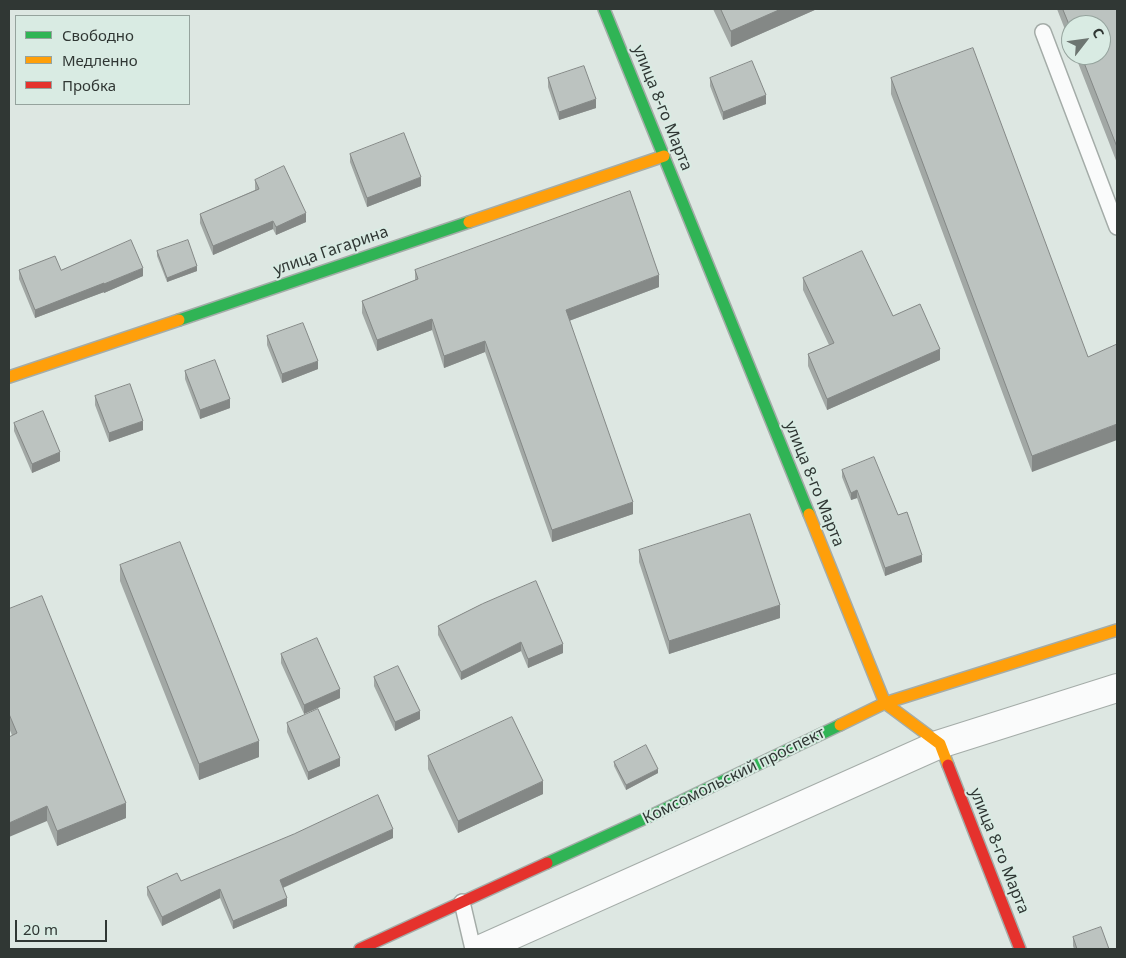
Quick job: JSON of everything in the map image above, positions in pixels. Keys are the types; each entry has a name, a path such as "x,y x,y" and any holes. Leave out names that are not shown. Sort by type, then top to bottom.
{"street":[{"name":"улица 8-го Марта","path":"604,9 886,704"},
{"name":"улица Гагарина","path":"9,377 664,156"},
{"name":"Комсомольский проспект","path":"360,949 648,817 886,704 1117,630"},
{"path":"481,949 940,744 1117,688"},
{"path":"886,704 940,744"},
{"name":"улица 8-го Марта","path":"940,744 1020,949"}],"lane":[{"path":"1043,32 1117,226"},
{"path":"462,902 473,949"}],"building":[{"path":"721,9 781,9 731,31"},
{"path":"1063,9 1117,9 1117,147 1085,65 1111,65 1111,15 1065,15"},
{"path":"973,48 1088,357 1117,344 1117,424 1032,456 891,78"},
{"path":"752,61 766,95 723,112 710,78"},
{"path":"584,66 596,99 559,112 548,78"},
{"path":"404,133 421,177 367,198 350,154"},
{"path":"284,166 306,213 276,227 273,221 213,246 200,214 259,189 255,180"},
{"path":"630,191 659,275 566,310 633,502 552,530 485,341 444,356 432,319 377,340 362,301 418,279 415,270"},
{"path":"131,240 143,268 35,310 19,270 55,256 61,270"},
{"path":"188,240 197,266 167,278 157,251"},
{"path":"862,251 893,316 920,304 940,349 827,399 808,354 834,343 803,278"},
{"path":"303,323 318,361 282,374 267,336"},
{"path":"215,360 230,399 200,410 185,371"},
{"path":"130,384 143,421 109,433 95,396"},
{"path":"43,411 60,452 32,464 14,423"},
{"path":"874,457 898,515 907,512 922,555 885,568 857,490 851,493 842,470"},
{"path":"750,514 780,605 669,641 639,550"},
{"path":"180,542 259,741 199,764 120,565"},
{"path":"536,581 563,644 528,659 521,642 461,672 438,626 482,604"},
{"path":"42,596 126,803 57,831 47,806 9,823 9,737 17,733 9,714 9,609"},
{"path":"317,638 340,689 304,705 281,654"},
{"path":"398,666 420,711 395,722 374,677"},
{"path":"318,709 340,758 308,772 287,723"},
{"path":"512,717 543,781 458,821 428,756"},
{"path":"646,745 658,769 626,785 614,762"},
{"path":"378,795 393,829 280,880 287,898 233,921 220,889 162,917 147,887 177,873 181,881 294,834"},
{"path":"1101,927 1109,949 1077,949 1073,937"}],"traffic: fast":[{"path":"604,9 809,514"},
{"path":"179,320 469,222"},
{"path":"547,863 840,725"}],"traffic: slow":[{"path":"469,222 664,156"},
{"path":"9,377 179,320"},
{"path":"809,514 885,703 940,744 948,765"},
{"path":"840,725 885,703 1117,630"}],"traffic: jam":[{"path":"948,765 1020,949"},
{"path":"360,949 547,863"}]}
